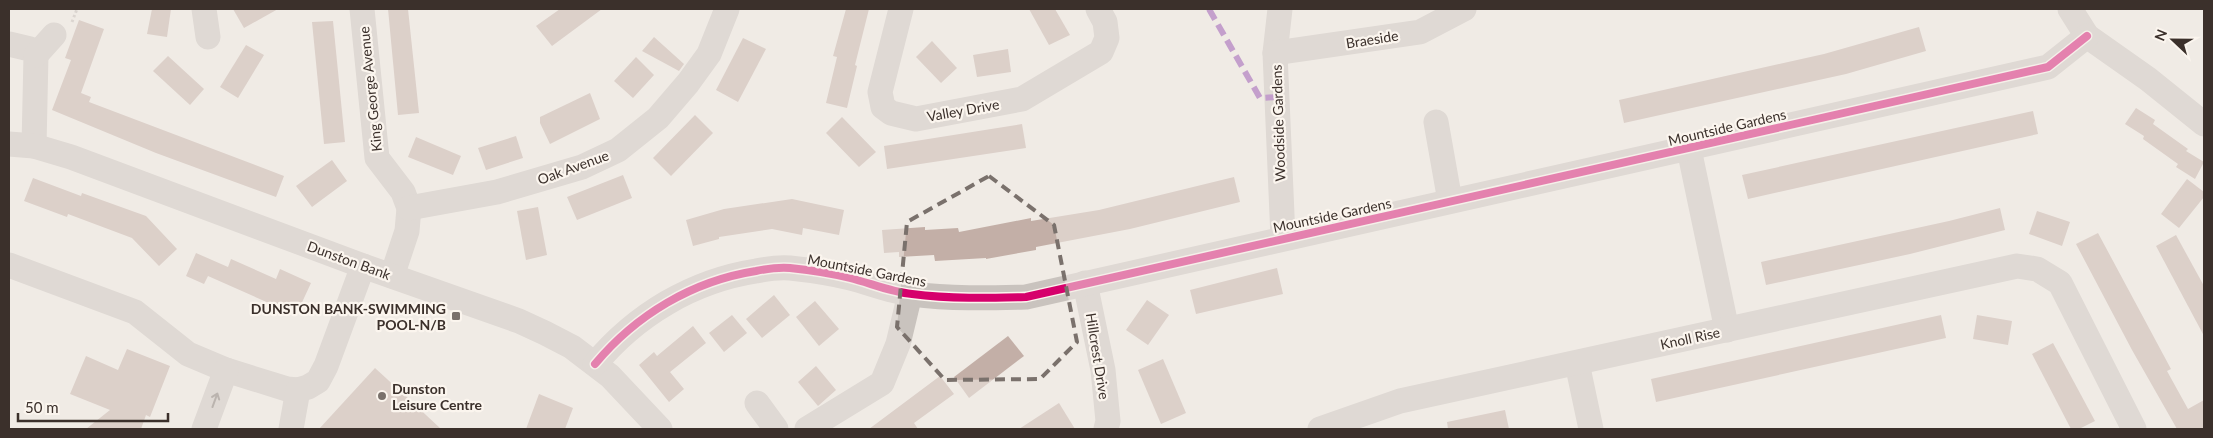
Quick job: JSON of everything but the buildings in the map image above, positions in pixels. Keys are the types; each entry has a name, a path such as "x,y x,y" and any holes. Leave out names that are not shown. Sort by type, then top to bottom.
{"street":[{"path":"204,9 208,37"},
{"name":"King George Avenue","path":"362,9 376,158 403,192 409,208"},
{"name":"Oak Avenue","path":"409,208 497,192 582,167 618,150 658,118 688,83 709,54 726,9"},
{"name":"Valley Drive","path":"901,9 880,92 883,107 891,113 916,119 1022,99 1101,52 1107,38 1102,15"},
{"name":"Woodside Gardens","path":"1280,9 1275,54 1282,238"},
{"name":"Braeside","path":"1275,54 1420,32 1464,9"},
{"path":"2070,9 2087,36 2148,79 2204,124"},
{"path":"34,146 36,55 54,35"},
{"name":"Mountside Gardens","path":"595,364 612,345 649,313 675,297 701,286 739,274 788,268 848,277 910,294 972,298 1026,296 1689,149 2048,67 2087,36"},
{"path":"9,44 30,48 36,55"},
{"path":"1436,122 1450,201"},
{"name":"Dunston Bank","path":"9,144 34,146 71,157 363,266 519,321 572,347 595,364 624,389 660,429"},
{"path":"1689,149 1726,330"},
{"path":"392,276 407,231 409,208"},
{"path":"9,265 134,312 188,354 226,370 286,389 298,390 308,388 318,380 326,366 363,266"},
{"name":"Knoll Rise","path":"1320,429 1400,401 2017,266 2037,269 2060,283 2134,429"},
{"name":"Hillcrest Drive","path":"1085,283 1103,370 1108,421 1106,429"},
{"path":"807,429 882,382 898,344 910,294"},
{"path":"1577,363 1591,429"},
{"path":"204,429 226,370"},
{"path":"291,429 298,390"},
{"path":"757,403 776,429"}],"highlighted area":[{"path":"989,176 1054,225 1077,342 1040,379 945,380 897,327 907,222"}],"marked path":[{"path":"1209,9 1260,98 1277,97"}],"cycle path":[{"path":"595,364 628,330 667,303 688,292 732,276 768,269 790,268 835,275 896,291 926,296 1026,297 2048,67 2087,36"}],"place":[{"name":"DUNSTON BANK-SWIMMING POOL-N/B","path":"456,316"},
{"name":"Dunston Leisure Centre","path":"382,396"}]}
